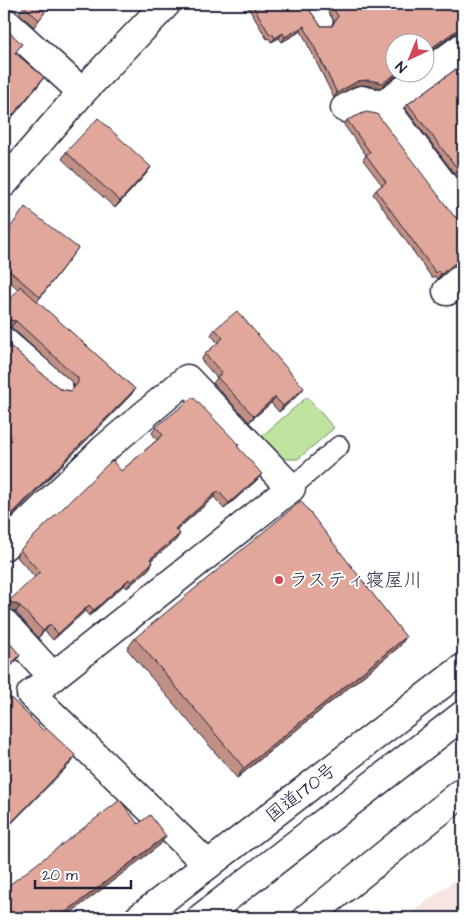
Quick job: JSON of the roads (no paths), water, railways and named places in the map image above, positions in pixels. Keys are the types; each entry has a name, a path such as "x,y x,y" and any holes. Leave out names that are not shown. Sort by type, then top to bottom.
{"main road":[{"path":"4,183 82,92 166,4"},
{"path":"4,20 82,92"},
{"path":"384,105 463,47"},
{"path":"345,108 361,100 384,105 463,211"},
{"path":"4,546 104,449 187,379 290,488 31,694 208,865"},
{"path":"4,623 53,677"},
{"name":"国道170号","path":"139,918 463,668"},
{"name":"国道170号","path":"201,918 463,715"},
{"path":"307,918 463,792"}],"lane":[{"path":"312,4 323,21"},
{"path":"4,336 63,387"},
{"path":"290,488 340,446"}],"place":[{"name":"ラスティ寝屋川","path":"279,580"}]}
